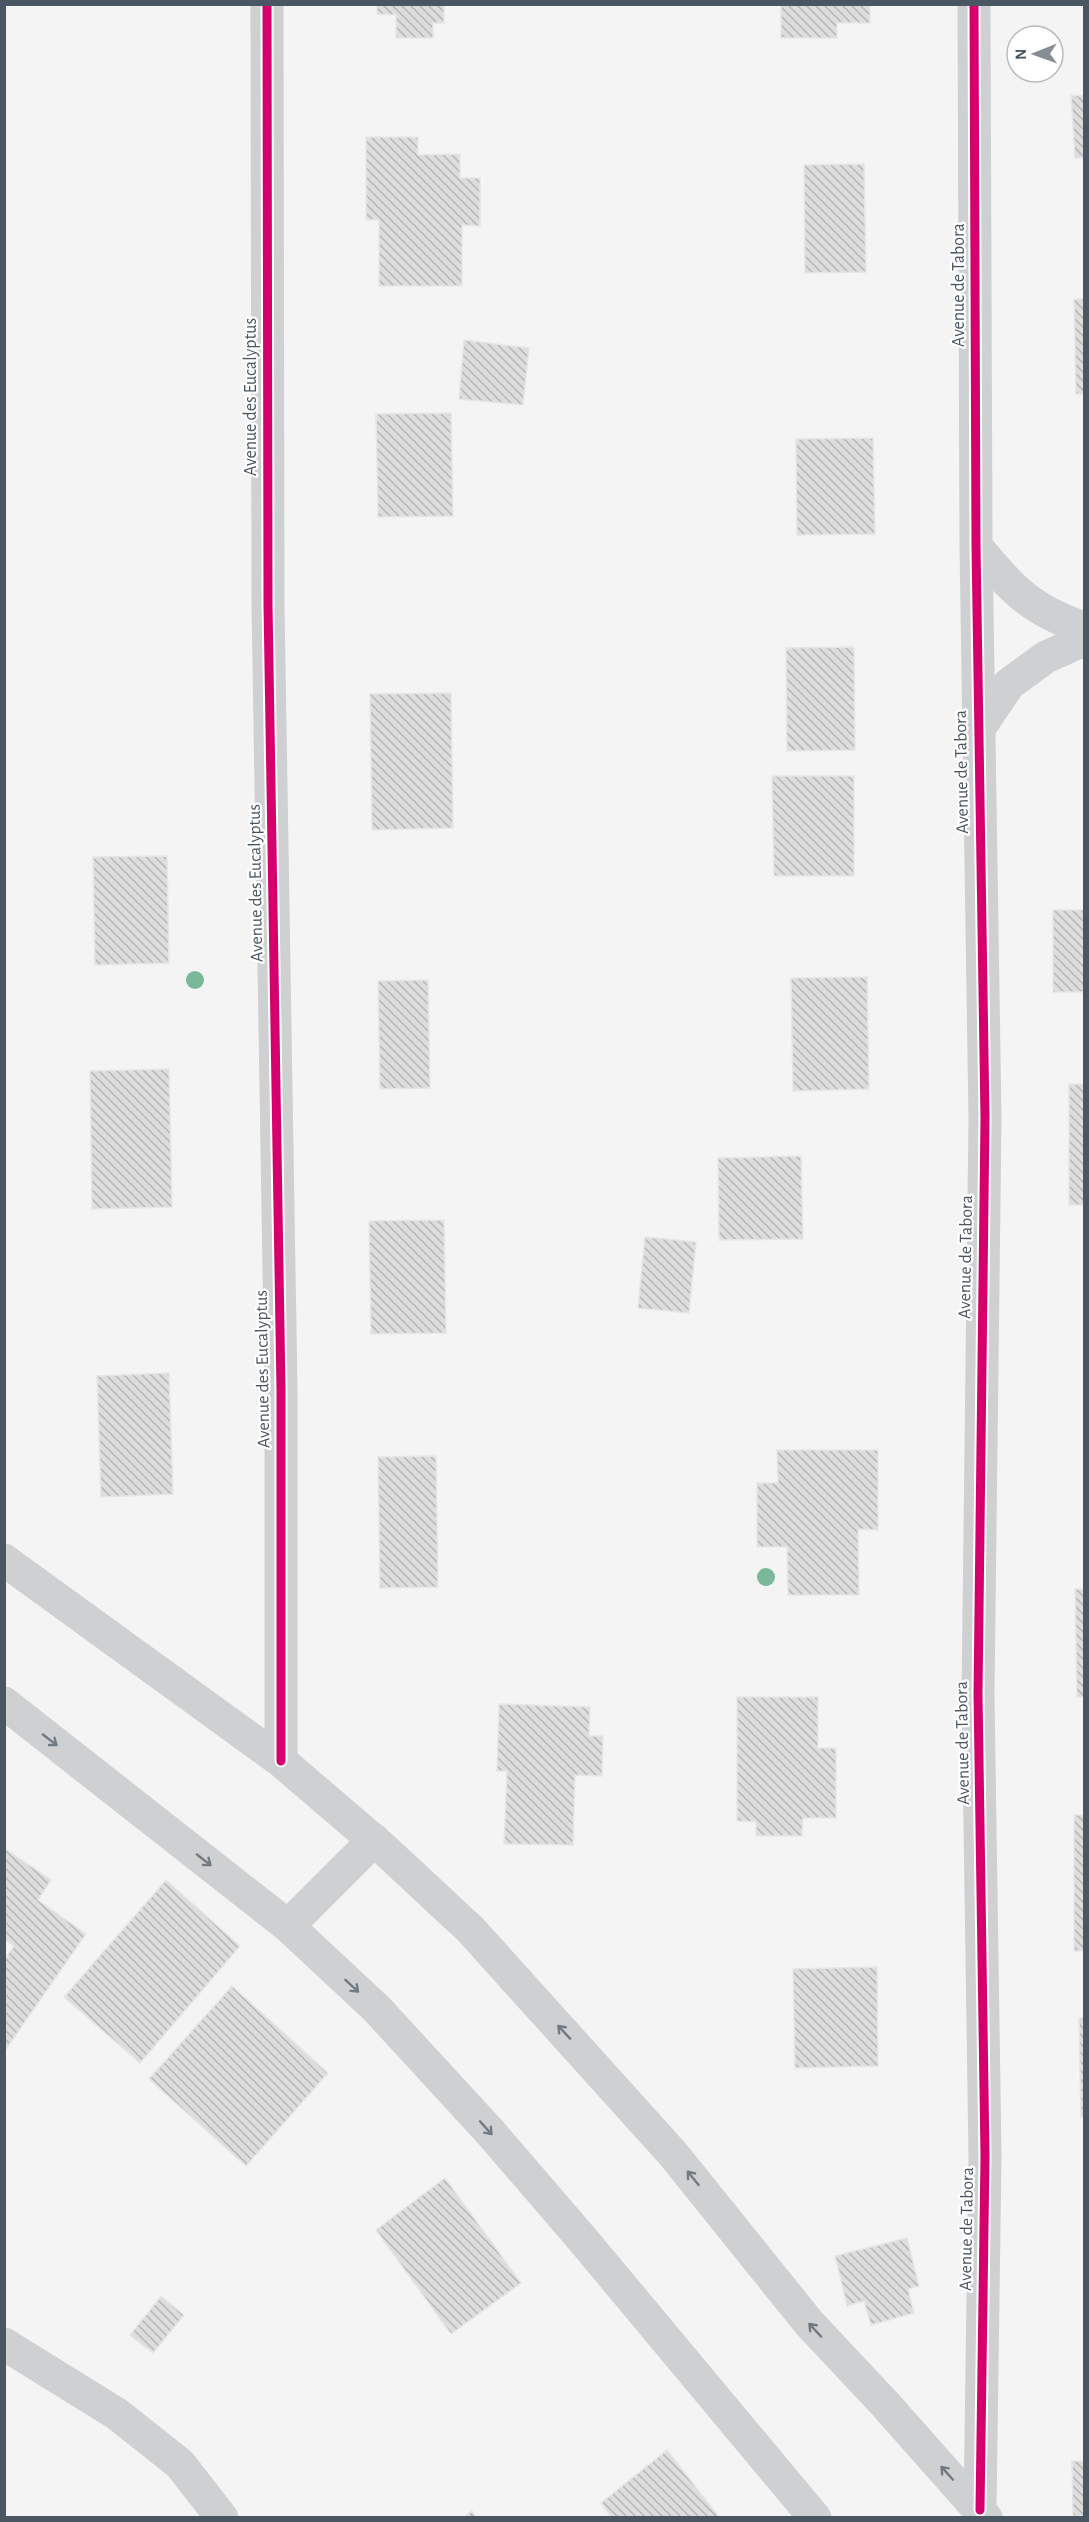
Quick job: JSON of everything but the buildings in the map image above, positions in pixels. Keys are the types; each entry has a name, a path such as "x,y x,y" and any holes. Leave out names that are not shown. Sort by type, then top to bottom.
{"street":[{"name":"Avenue des Eucalyptus","path":"267,4 267,604 280,1390 281,1761"},
{"name":"Avenue de Tabora","path":"974,4 976,546 985,1118 978,1694 985,2156 983,2514"},
{"path":"976,546 1007,584 1028,602 1054,618 1084,628"},
{"path":"978,730 1009,684 1046,657 1084,640"},
{"path":"4,1560 281,1761 374,1840 471,1930 673,2154 809,2323 983,2514"},
{"path":"4,1703 288,1926 377,2010 491,2133 815,2517"},
{"path":"288,1926 374,1840"},
{"path":"4,2344 117,2414 180,2464 222,2517"}],"cycle path":[{"path":"267,4 268,605 281,1390 281,1761"},
{"path":"974,4 976,546 985,1118 978,1694 985,2156 980,2510"}]}
